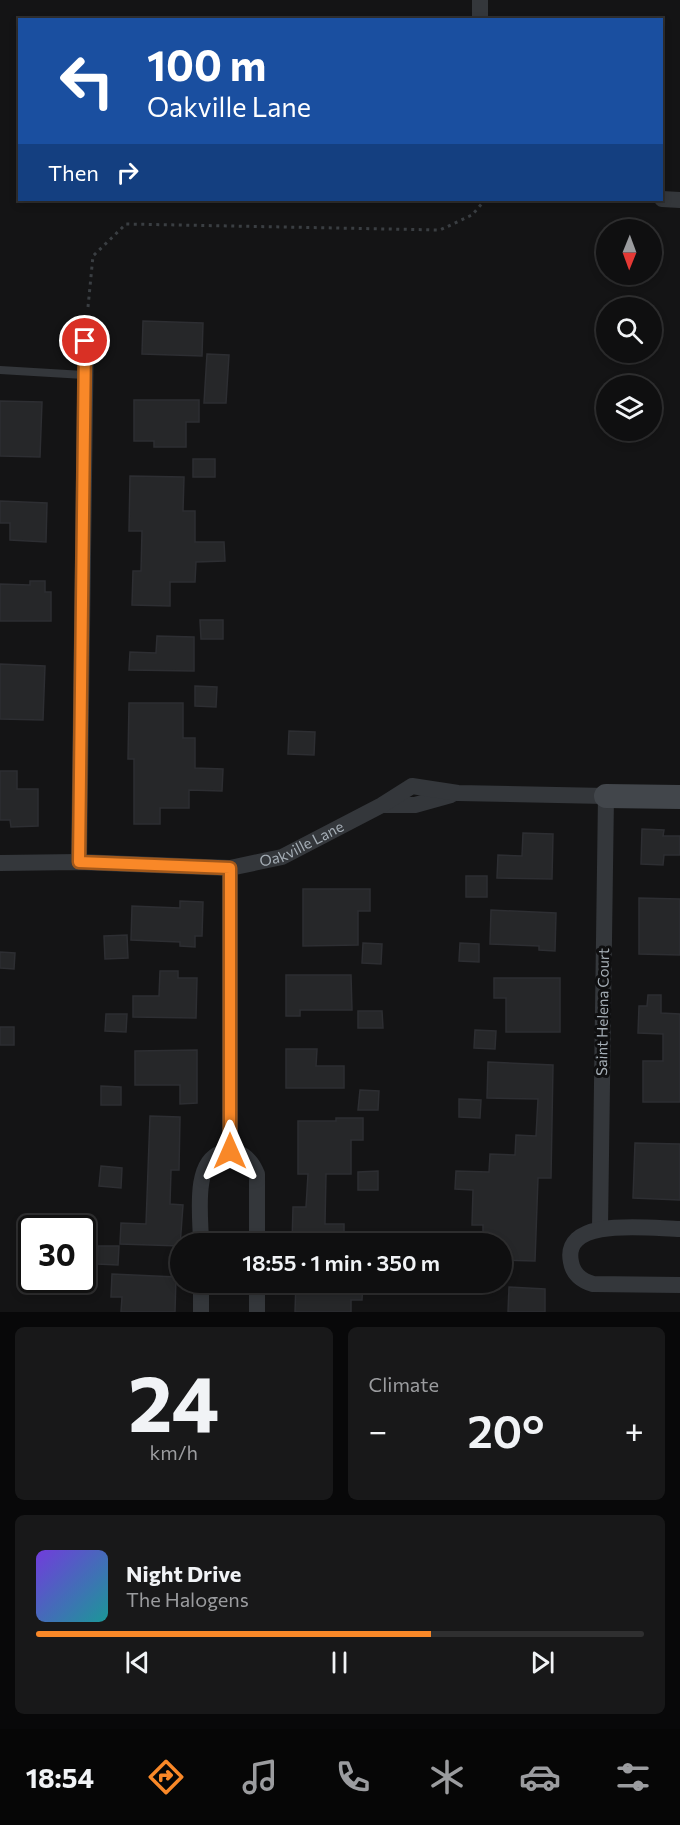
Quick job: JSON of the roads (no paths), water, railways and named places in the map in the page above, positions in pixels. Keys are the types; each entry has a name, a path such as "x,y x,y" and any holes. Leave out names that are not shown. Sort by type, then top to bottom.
{"street":[{"path":"480,0 480,18"},
{"path":"663,199 680,200"},
{"path":"79,862 86,324"},
{"name":"Oakville Lane","path":"0,863 79,862 230,868 282,857 382,805 412,786 458,793 680,797"},
{"name":"Saint Helena Court","path":"600,1228 606,796"},
{"path":"230,868 230,1151"},
{"path":"201,1233 202,1176 206,1165 215,1155 230,1151 246,1156 254,1165 257,1174 257,1233"},
{"path":"680,1229 600,1228 584,1233 575,1242 571,1254 571,1262 576,1274 592,1284 680,1285"},
{"path":"201,1293 201,1312"},
{"path":"257,1293 257,1312"}],"lane":[{"path":"0,370 84,375"}]}
